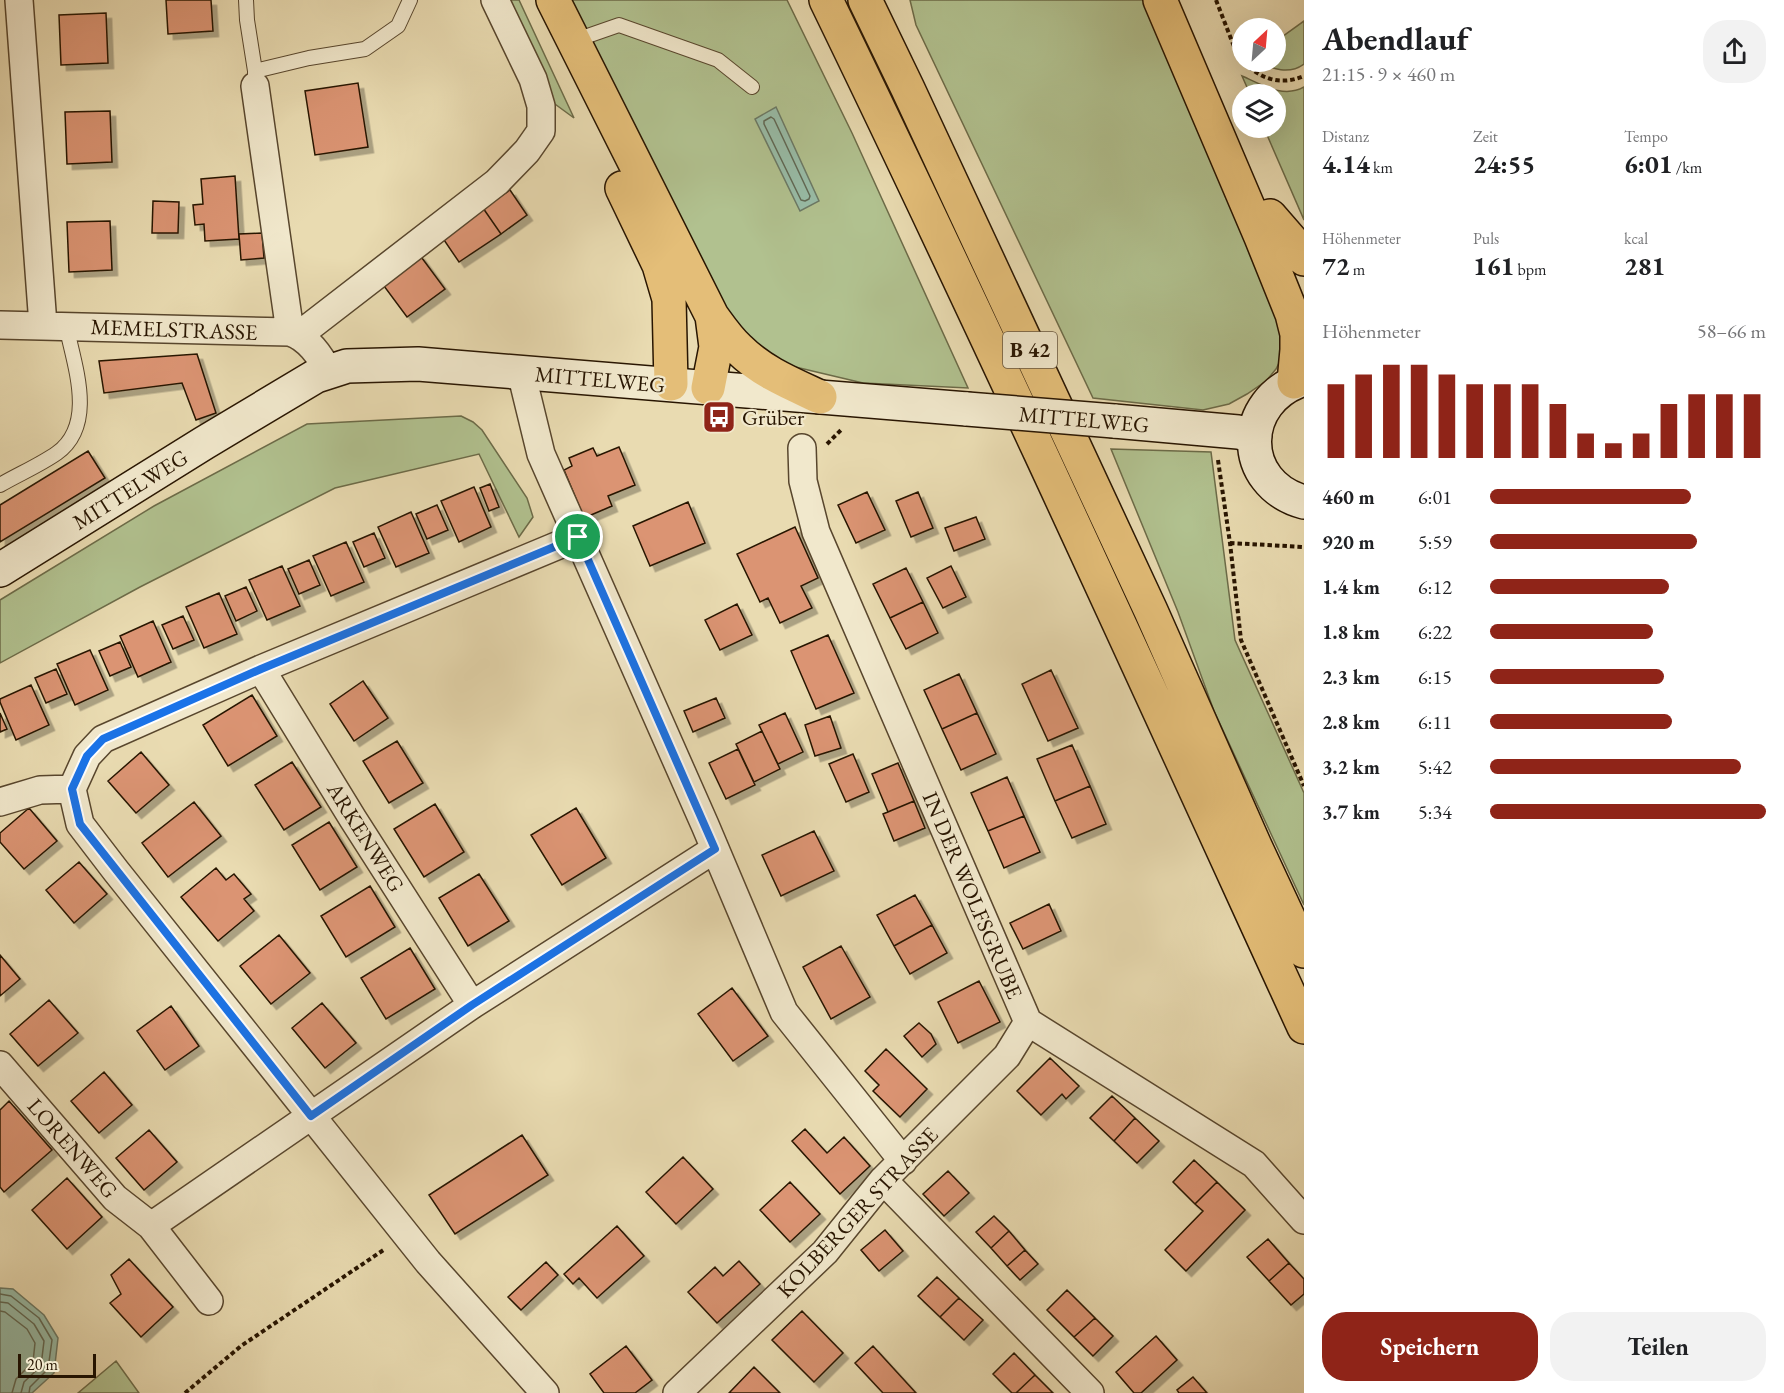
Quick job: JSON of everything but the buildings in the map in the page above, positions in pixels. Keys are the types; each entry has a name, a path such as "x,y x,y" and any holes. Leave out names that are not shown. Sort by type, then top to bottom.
{"highway":[{"path":"531,0 660,265 669,299 671,384"},
{"path":"553,0 712,316 729,339 748,358 780,378 820,397"},
{"name":"B 42","path":"826,0 1067,509 1304,1027"},
{"name":"B 42","path":"865,0 1151,611 1250,836 1304,951"},
{"path":"891,0 908,89"},
{"path":"1160,0 1292,314 1297,334 1299,381"},
{"path":"1177,0 1304,293"},
{"path":"1270,216 1304,259"},
{"path":"708,388 716,347 712,316"}],"main road":[{"name":"MITTELWEG","path":"0,570 316,376 347,366 418,364 1114,421 1238,432 1255,436"},
{"path":"1299,381 1274,394 1267,403 1257,424 1255,448 1258,460 1270,482 1290,497 1304,502"}],"street":[{"path":"20,0 55,325"},
{"path":"295,334 496,182 526,151 541,131 542,106 533,79 495,0"},
{"path":"255,78 295,334 324,361 328,372"},
{"name":"MEMELSTRASSE","path":"0,325 295,334"},
{"path":"521,372 542,454 784,1012 903,1161"},
{"name":"IN DER WOLFSGRUBE","path":"802,448 803,481 816,532 1028,1022 1254,1164 1304,1220"},
{"path":"545,1393 428,1262 80,824 72,789 87,756 103,739 261,669 578,537"},
{"name":"ARKENWEG","path":"261,669 353,819 472,1005"},
{"path":"0,802 40,790 72,789"},
{"path":"151,1226 472,1005 715,849"},
{"name":"KOLBERGER STRASSE","path":"677,1393 825,1252 883,1180 1007,1056 1028,1022"},
{"name":"LORENWEG","path":"0,1065 115,1198 151,1226 209,1301"},
{"path":"883,1180 1090,1393"}],"lane":[{"path":"246,0 255,78 309,58 365,49 398,26 410,0"},
{"path":"573,40 619,25 718,60 752,87"},
{"path":"0,485 58,452 70,440 77,426 81,398 55,325"}],"path":[{"path":"1216,0 1232,41"},
{"path":"1258,72 1280,82 1304,76"},
{"path":"1214,430 1241,640 1304,786"},
{"path":"1230,543 1304,547"},
{"path":"185,1393 241,1346 406,1235"}],"shaded area":[{"path":"485,0 519,0 574,118 529,85"},
{"path":"561,0 787,0 852,133 968,388 863,383 787,365 757,349 735,326"},
{"path":"910,0 1150,0 1284,321 1283,355 1276,369 1266,381 1229,404 1203,410 1093,398 916,25"},
{"path":"1304,21 1304,64 1287,70 1286,70 1286,34"},
{"path":"1242,76 1260,84 1246,84"},
{"path":"1304,87 1304,220 1268,138 1286,138 1286,91"},
{"path":"461,416 482,430 527,498 533,517 519,537 479,454 335,488 140,587 0,663 0,600 154,506 307,424"},
{"path":"1111,449 1211,452 1235,640 1304,793 1304,905 1214,711 1178,612"},
{"path":"116,1361 139,1393 78,1393"}],"water":[{"path":"776,107 819,201 800,211 755,119"},
{"path":"0,1288 13,1289 44,1315 58,1338 54,1373 32,1393 0,1393"}],"place":[{"name":"Grüber","path":"719,417"}],"route":[{"path":"578,537 715,849 472,1005 311,1116 80,824 72,789 87,756 103,739 261,669 578,537"}]}
